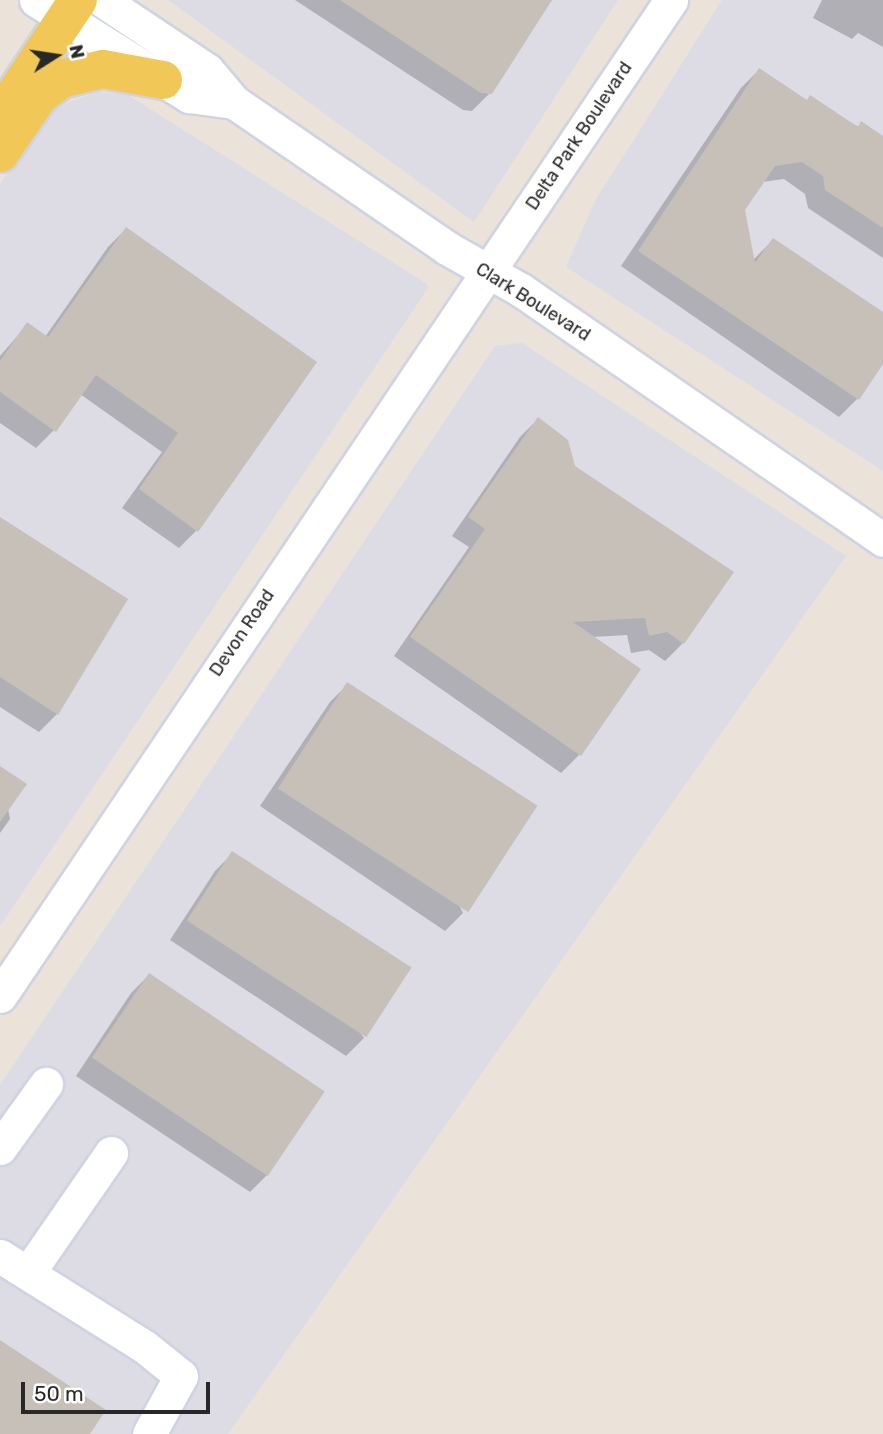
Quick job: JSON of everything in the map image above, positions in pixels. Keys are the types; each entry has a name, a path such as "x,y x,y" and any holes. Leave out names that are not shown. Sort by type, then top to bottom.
{"main road":[{"path":"0,117 60,6"},
{"path":"0,153 39,96 61,79 103,69 163,80"}],"street":[{"name":"Clark Boulevard","path":"102,0 207,70 234,102 487,273 521,290 883,540"},
{"name":"Delta Park Boulevard","path":"487,273 671,0"},
{"name":"Clark Boulevard","path":"60,6 189,96 234,102"},
{"name":"Devon Road","path":"0,996 487,273"},
{"path":"0,1148 46,1084"},
{"path":"28,1273 111,1153"},
{"path":"0,1256 145,1347 181,1376 149,1434"}],"shaded area":[{"path":"168,0 618,0 474,222"},
{"path":"722,0 883,0 883,471 566,267 595,201"},
{"path":"99,92 128,95 427,284 428,288 0,926 0,184 52,113 71,101"},
{"path":"522,343 846,556 228,1434 0,1434 0,1085 495,346"}],"building":[{"path":"340,0 552,0 492,94 481,93"},
{"path":"759,68 807,100 810,95 858,127 861,121 883,136 883,228 825,190 823,176 802,162 775,166 745,210 755,263 773,238 883,312 883,364 859,400 638,251"},
{"path":"126,227 317,362 198,532 139,489 178,433 96,375 56,432 0,392 0,361 27,322 48,337"},
{"path":"538,417 568,440 575,466 734,572 684,644 667,632 649,636 645,618 573,622 641,669 581,756 410,637 485,529 468,517"},
{"path":"0,517 128,599 58,715 0,677"},
{"path":"347,682 537,806 468,912 278,789"},
{"path":"0,766 27,784 0,822"},
{"path":"232,851 411,968 366,1037 187,921"},
{"path":"149,973 325,1092 268,1176 92,1058"},
{"path":"0,1340 106,1410 90,1434 0,1434"}]}
